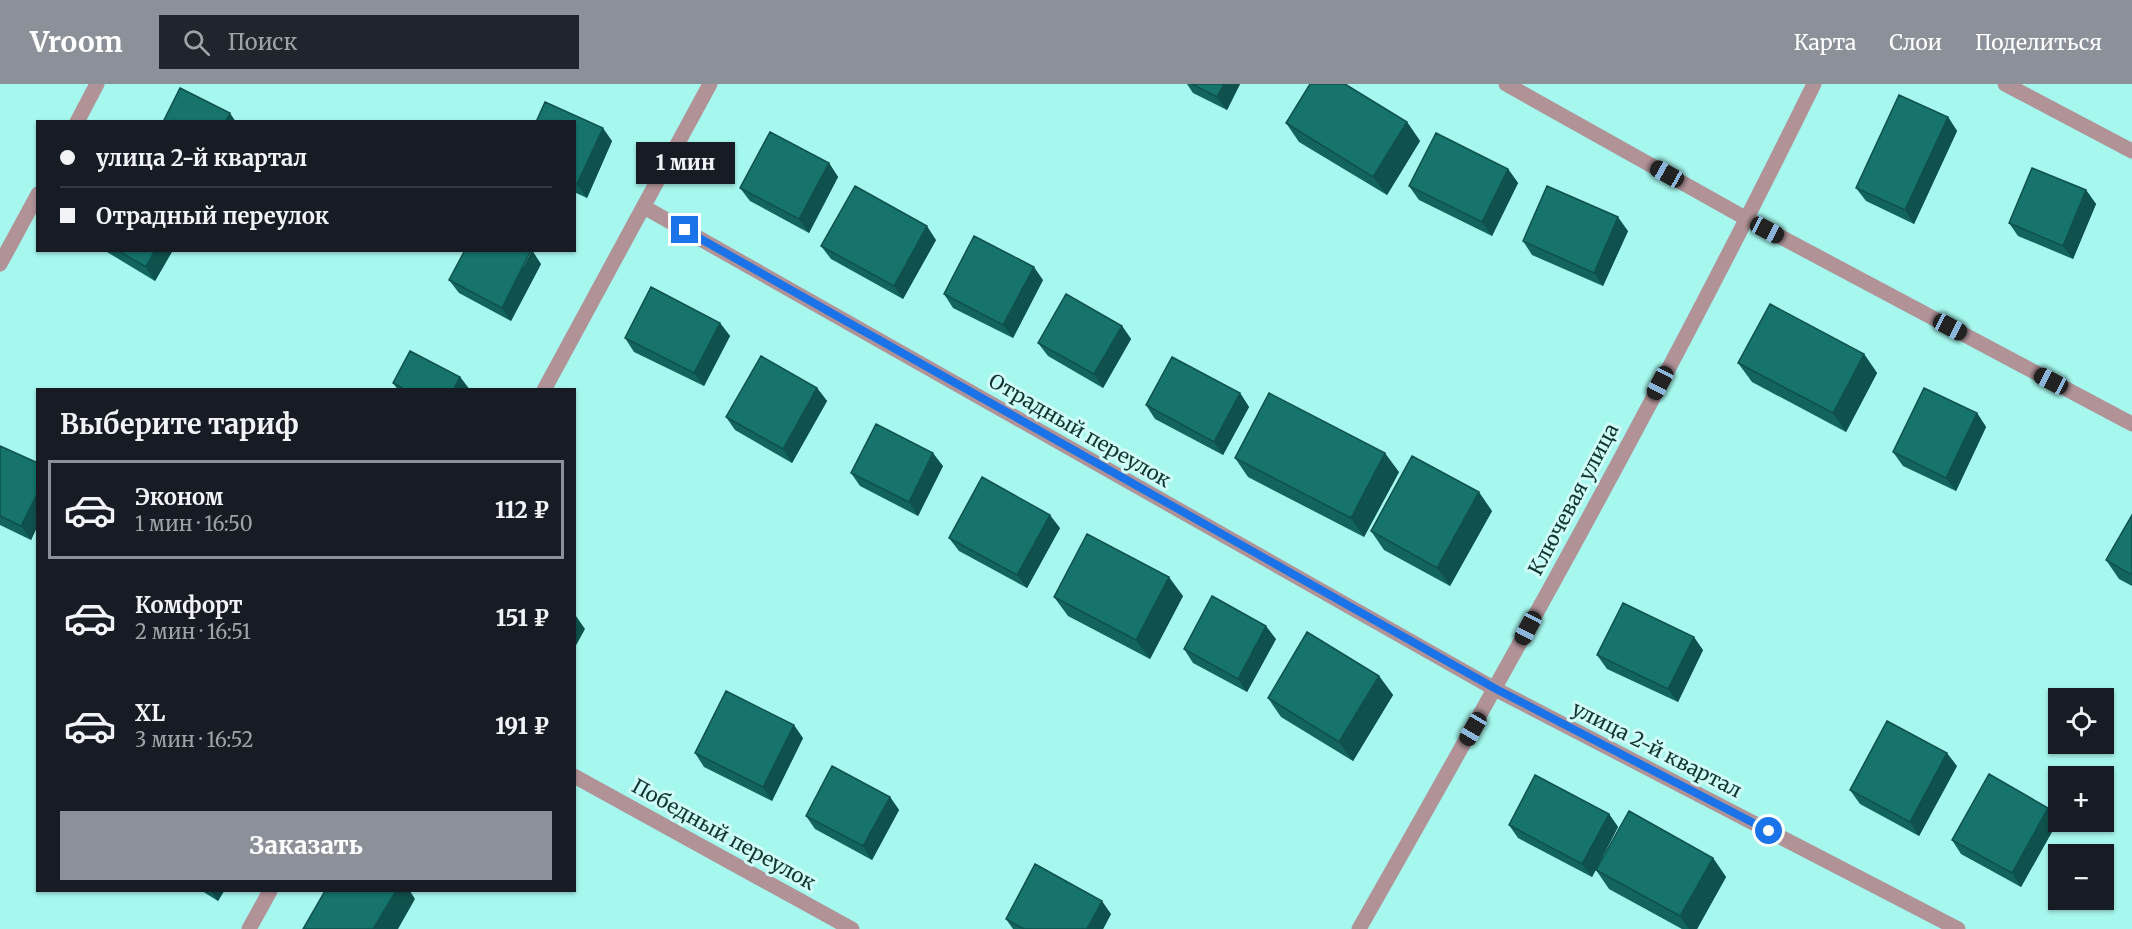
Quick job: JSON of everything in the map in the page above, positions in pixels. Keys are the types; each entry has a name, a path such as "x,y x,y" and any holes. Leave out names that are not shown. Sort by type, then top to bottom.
{"street":[{"path":"78,120 97,84"},
{"path":"545,388 710,84"},
{"path":"1506,84 1747,219 2132,424"},
{"name":"Ключевая улица","path":"1359,929 1496,689 1747,219 1814,84"},
{"path":"2005,84 2132,151"},
{"path":"0,264 36,198"},
{"name":"Отрадный переулок","path":"644,207 1496,689"},
{"name":"улица 2-й квартал","path":"1496,689 1958,929"},
{"name":"Победный переулок","path":"576,777 852,929"},
{"path":"249,929 269,892"}],"building":[{"path":"1192,84 1224,84 1217,97"},
{"path":"1310,84 1345,84 1407,122 1373,177 1286,123"},
{"path":"180,88 230,113 226,120 164,120"},
{"path":"1899,95 1948,117 1905,210 1856,188"},
{"path":"545,102 603,128 577,184 576,120 537,120"},
{"path":"770,132 829,163 799,219 740,188"},
{"path":"1436,133 1508,169 1482,222 1409,186"},
{"path":"2032,168 2086,190 2063,246 2009,223"},
{"path":"855,186 927,226 894,286 821,246"},
{"path":"1547,186 1618,217 1594,273 1523,241"},
{"path":"974,236 1034,267 1003,325 944,294"},
{"path":"120,252 154,252 146,267"},
{"path":"464,252 530,252 502,308 449,280"},
{"path":"651,287 720,323 694,373 625,338"},
{"path":"1066,294 1122,326 1094,374 1038,343"},
{"path":"1770,304 1864,354 1833,413 1738,363"},
{"path":"410,351 460,377 454,388 402,388 393,383"},
{"path":"761,356 817,388 783,449 726,417"},
{"path":"1172,357 1240,393 1214,442 1146,405"},
{"path":"1924,388 1977,413 1946,478 1893,452"},
{"path":"1269,393 1385,453 1351,518 1235,458"},
{"path":"876,424 933,453 909,502 851,473"},
{"path":"0,446 36,462 36,496 21,526 0,516"},
{"path":"1412,456 1479,492 1437,568 1371,531"},
{"path":"982,477 1050,515 1017,575 949,538"},
{"path":"2132,515 2132,575 2106,560"},
{"path":"1087,534 1169,577 1136,640 1054,597"},
{"path":"1212,596 1266,626 1238,679 1184,649"},
{"path":"1623,603 1694,637 1668,689 1597,655"},
{"path":"1307,632 1379,676 1339,742 1268,698"},
{"path":"726,691 794,725 763,787 695,753"},
{"path":"1887,721 1947,753 1910,822 1850,790"},
{"path":"832,766 890,797 863,846 806,816"},
{"path":"1989,774 2048,808 2012,873 1952,840"},
{"path":"1535,775 1609,814 1582,864 1509,825"},
{"path":"1629,811 1713,858 1680,916 1596,870"},
{"path":"1035,864 1102,901 1087,929 1024,929 1006,919"},
{"path":"324,892 395,892 373,929 303,929"}],"route":[{"path":"685,230 1496,689 1769,831"}]}
